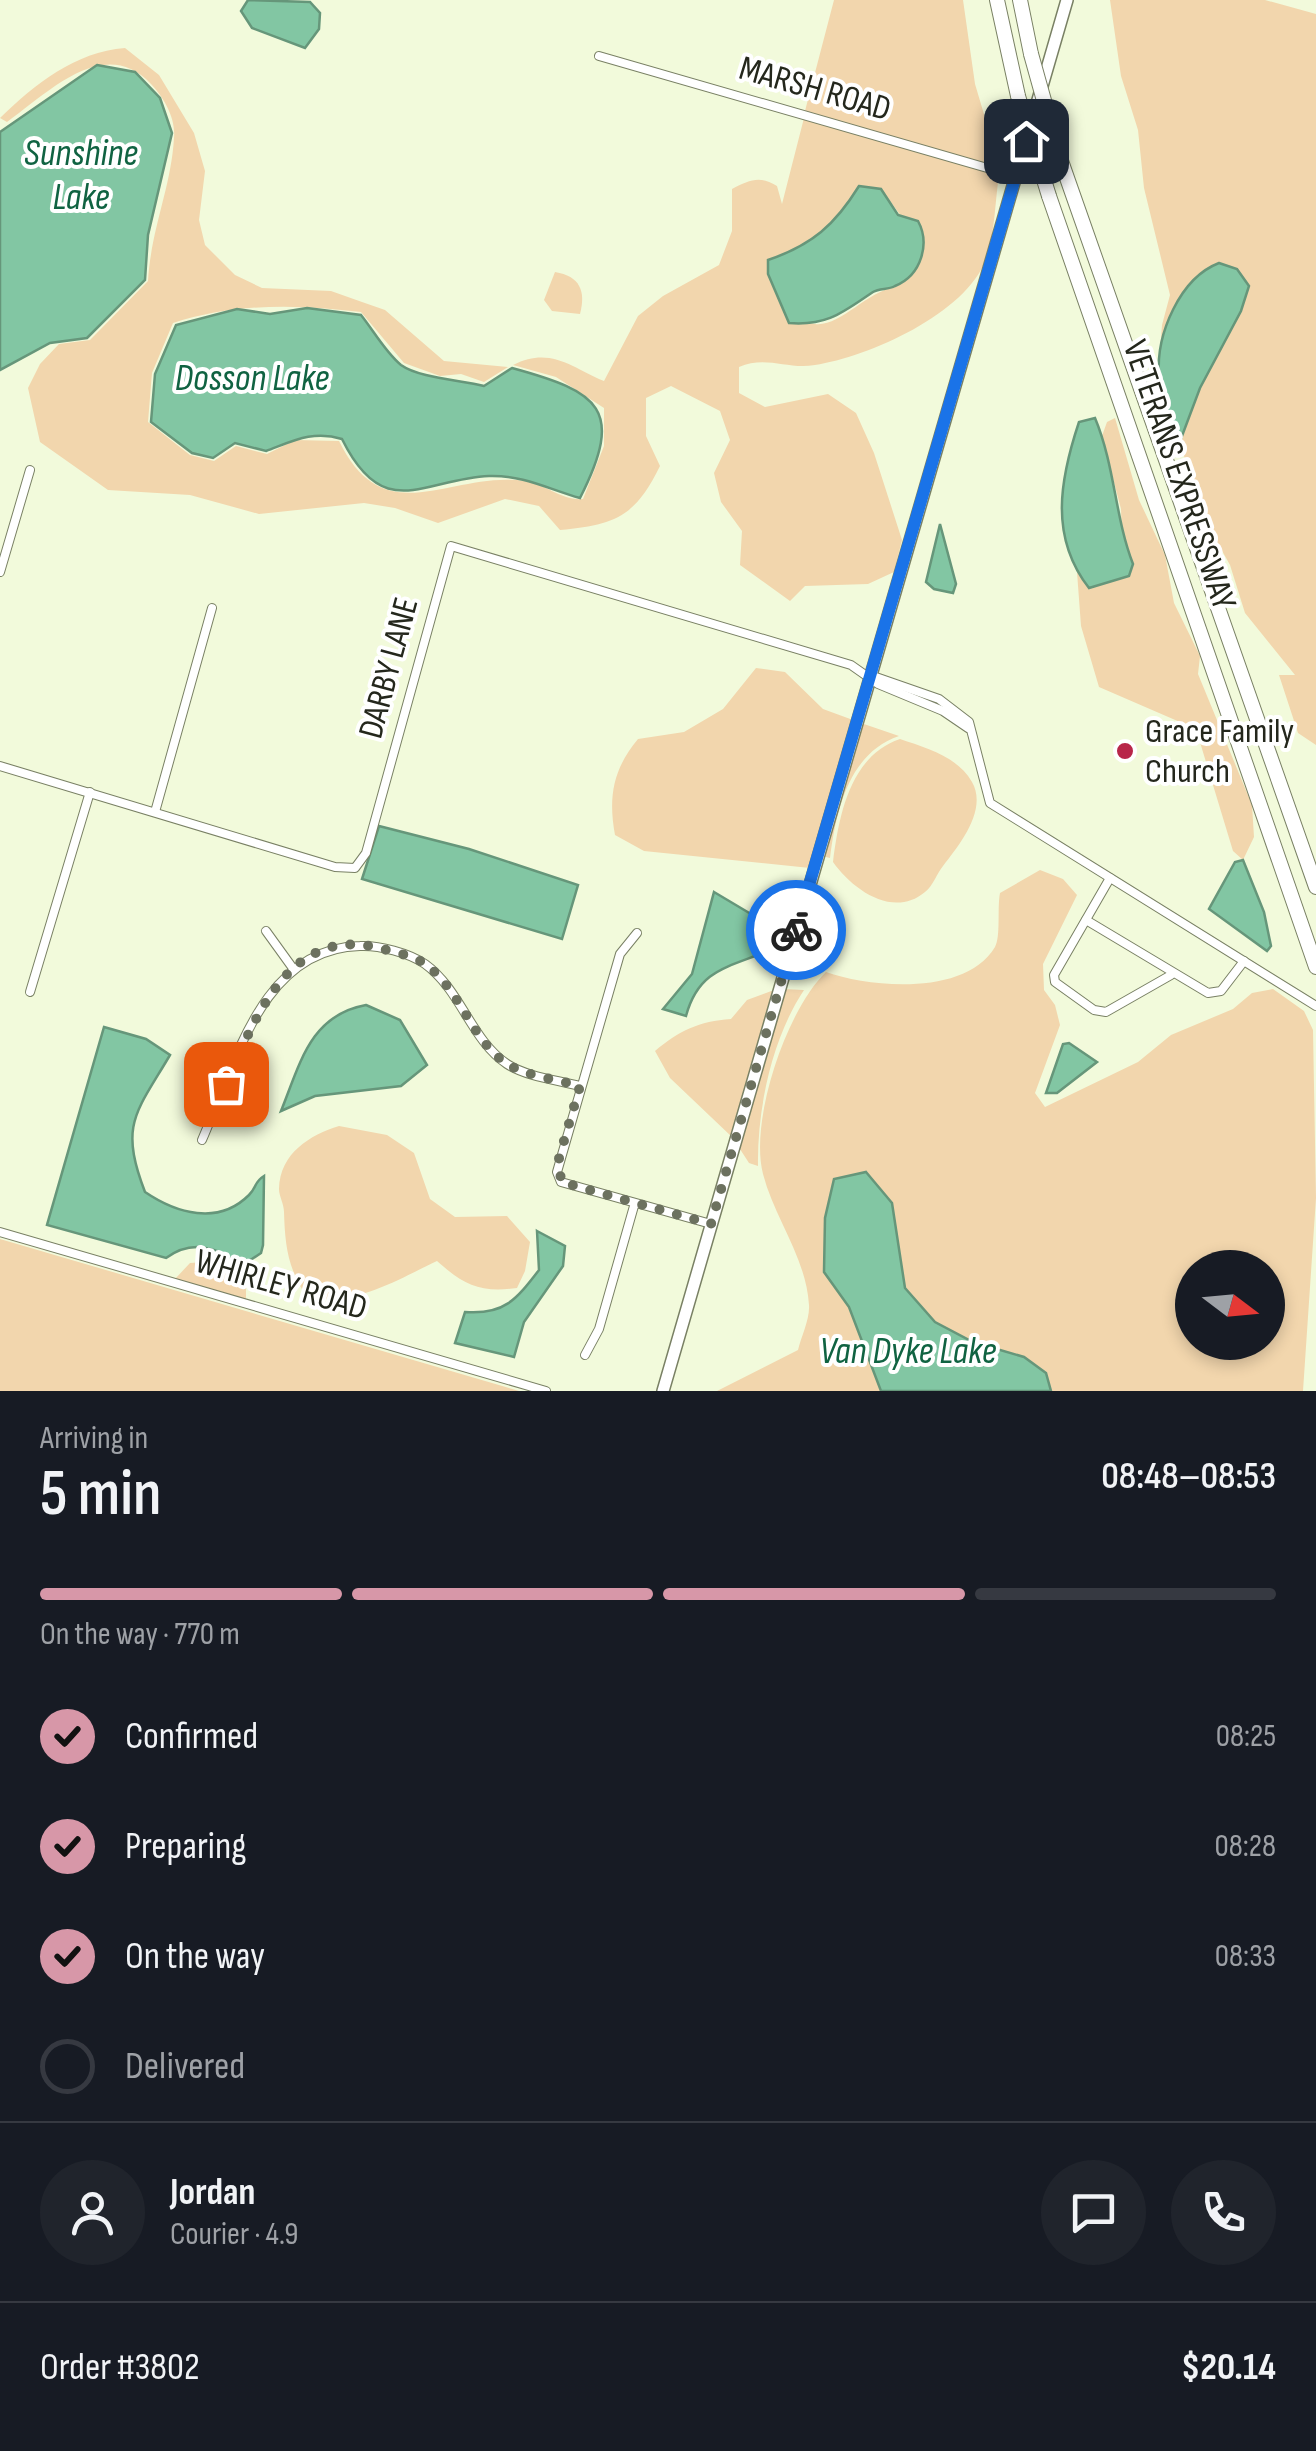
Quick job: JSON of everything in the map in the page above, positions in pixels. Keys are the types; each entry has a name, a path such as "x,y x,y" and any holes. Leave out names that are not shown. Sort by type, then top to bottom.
{"highway":[{"name":"VETERANS EXPRESSWAY","path":"996,0 1018,96 1049,196 1316,966"},
{"name":"VETERANS EXPRESSWAY","path":"1020,0 1060,158 1316,886"}],"main road":[{"path":"663,1391 1067,0"}],"street":[{"name":"MARSH ROAD","path":"599,56 1015,176"},
{"path":"0,572 30,470"},
{"name":"DARBY LANE","path":"0,766 348,870 362,862 451,546 797,648 870,675"},
{"path":"155,812 212,608"},
{"path":"870,675 878,684 942,710 968,728 990,803 1316,1006"},
{"path":"30,992 90,792"},
{"path":"1110,878 1054,975 1061,990 1106,1012 1170,975"},
{"path":"1086,920 1170,975 1208,994 1221,991 1244,961"},
{"path":"266,932 292,967"},
{"path":"637,933 620,954 559,1158 561,1182 634,1206 711,1224"},
{"path":"202,1140 258,1014 292,967 327,951 367,946 425,964 500,1058 511,1066 580,1086"},
{"path":"585,1354 599,1329 634,1206"},
{"name":"WHIRLEY ROAD","path":"0,1232 546,1391"}],"shaded area":[{"path":"834,0 963,0 975,84 1000,168 805,111"},
{"path":"1110,0 1265,0 1316,14 1316,745 1298,733 1279,675 1295,675 1245,613 1230,565 1206,522 1158,378 1162,325 1170,295 1144,188 1138,130 1121,76"},
{"path":"125,48 159,75 194,133 205,171 199,220 205,245 235,275 262,288 331,291 385,310 444,361 508,367 484,382 461,374 440,376 404,363 361,312 289,307 219,312 173,323 152,373 148,422 190,455 214,461 236,446 267,454 295,440 339,441 357,469 377,485 398,492 497,480 525,481 583,499 604,446 604,408 556,377 513,365 549,358 604,381 638,316 663,296 719,265 732,231 732,189 749,181 765,181 777,186 782,204 804,118 999,175 986,259 975,279 937,315 887,342 837,360 805,366 758,362 739,367 739,393 765,407 828,394 856,413 874,453 902,540 894,572 868,584 805,586 790,601 740,565 742,531 721,502 714,473 730,440 720,411 671,386 646,398 646,436 660,466 651,483 632,507 595,525 560,530 539,506 505,499 438,523 395,508 364,503 259,514 190,495 108,490 40,442 28,388 40,364 59,344 90,340 148,281 172,156 171,116 151,84 133,70 114,65 77,73 7,122 0,118 57,72 107,51","holes":["859,186 881,189 904,220 895,287 824,323 811,323 785,311 768,274 768,260 821,232"]},
{"path":"555,272 570,277 579,286 580,314 552,311 544,300"},
{"path":"1115,418 1139,500 1165,555 1174,603 1200,656 1198,674 1252,805 1254,837 1243,860 1233,851 1196,729 1099,687 1081,626 1077,572 1089,588 1127,548 1122,541 1121,509 1102,436 1107,422"},
{"path":"756,668 785,672 823,709 853,720 810,868 644,851 615,835 614,784 638,739 684,732 723,709"},
{"path":"861,723 899,736 868,755 857,769 841,803 830,858 822,856"},
{"path":"900,739 940,754 958,766 972,782 976,804 963,838 930,886 913,900 900,903 862,890 833,862 844,807 858,773 883,747"},
{"path":"1040,870 1063,879 1077,895 1043,964 1044,990 1055,1005 1060,1025 1035,1093 1045,1107 1138,1062 1171,1035 1233,1009 1252,993 1273,989 1304,1011 1313,1030 1316,1198 1303,1391 717,1391 798,1350 808,1316 807,1287 768,1191 760,1151 766,1096 775,1067 785,1038 812,989 826,972 892,984 941,981 981,963 995,947 1000,893"},
{"path":"783,989 804,990 775,1052 760,1121 758,1166 749,1163 738,1146"},
{"path":"774,990 732,1137 670,1078 655,1051 690,1028 731,1019 747,1000"},
{"path":"339,1126 387,1135 414,1153 430,1199 455,1217 507,1216 530,1242 525,1271 517,1288 473,1285 437,1261 355,1296 338,1299 305,1294 288,1254 279,1192 281,1176 298,1147"},
{"path":"0,1239 519,1391 0,1391"},
{"path":"204,1262 229,1271 246,1287 246,1300 175,1279 190,1263"}],"water":[{"path":"248,0 310,2 320,13 319,29 305,48 252,28 241,11"},
{"name":"Sunshine Lake","path":"97,65 135,72 160,98 172,133 148,235 145,280 87,338 50,343 0,370 0,132"},
{"path":"859,186 881,189 898,215 918,221 923,248 917,266 904,281 873,292 834,316 789,323 768,274 768,260 821,232"},
{"path":"1219,263 1237,269 1249,286 1241,311 1200,388 1179,444 1160,383 1162,342 1182,294 1205,270"},
{"name":"Dosson Lake","path":"307,308 361,315 395,360 418,373 484,386 512,368 584,396 596,409 601,444 580,498 502,476 425,488 390,489 373,481 342,439 332,437 303,438 266,451 235,443 213,458 192,453 151,422 155,374 176,325 237,309 270,314"},
{"path":"1095,418 1133,564 1129,576 1089,588 1068,549 1062,507 1067,465 1079,422"},
{"path":"940,524 956,584 953,593 934,589 926,582"},
{"path":"379,826 469,849 578,885 562,939 362,879"},
{"path":"1243,860 1264,912 1271,946 1267,951 1209,909 1235,862"},
{"path":"714,892 756,917 772,914 763,953 725,968 705,981 686,1016 663,1009 692,974"},
{"path":"366,1005 400,1020 427,1065 401,1086 315,1096 281,1111 301,1059 320,1031 347,1010"},
{"path":"104,1027 146,1039 170,1055 135,1120 133,1150 145,1192 170,1206 211,1213 237,1205 264,1176 263,1245 261,1253 243,1265 205,1248 186,1248 166,1258 47,1225"},
{"path":"1069,1043 1097,1062 1057,1093 1046,1093 1063,1044"},
{"name":"Van Dyke Lake","path":"866,1172 892,1203 905,1288 935,1322 973,1342 1024,1357 1046,1373 1051,1391 881,1391 849,1307 824,1272 825,1218 834,1179"},
{"path":"537,1231 565,1246 563,1266 524,1322 514,1357 455,1343 465,1312 490,1311 508,1303 539,1270"}],"way so far":[{"path":"226,1084 258,1014 292,967 317,954 348,946 392,951 425,964 488,1049 511,1066 580,1086 559,1158 557,1172 561,1182 634,1206 711,1224 796,930"}],"place":[{"name":"Grace Family Church","path":"1125,751"}],"route":[{"path":"796,930 1026,141"}]}
